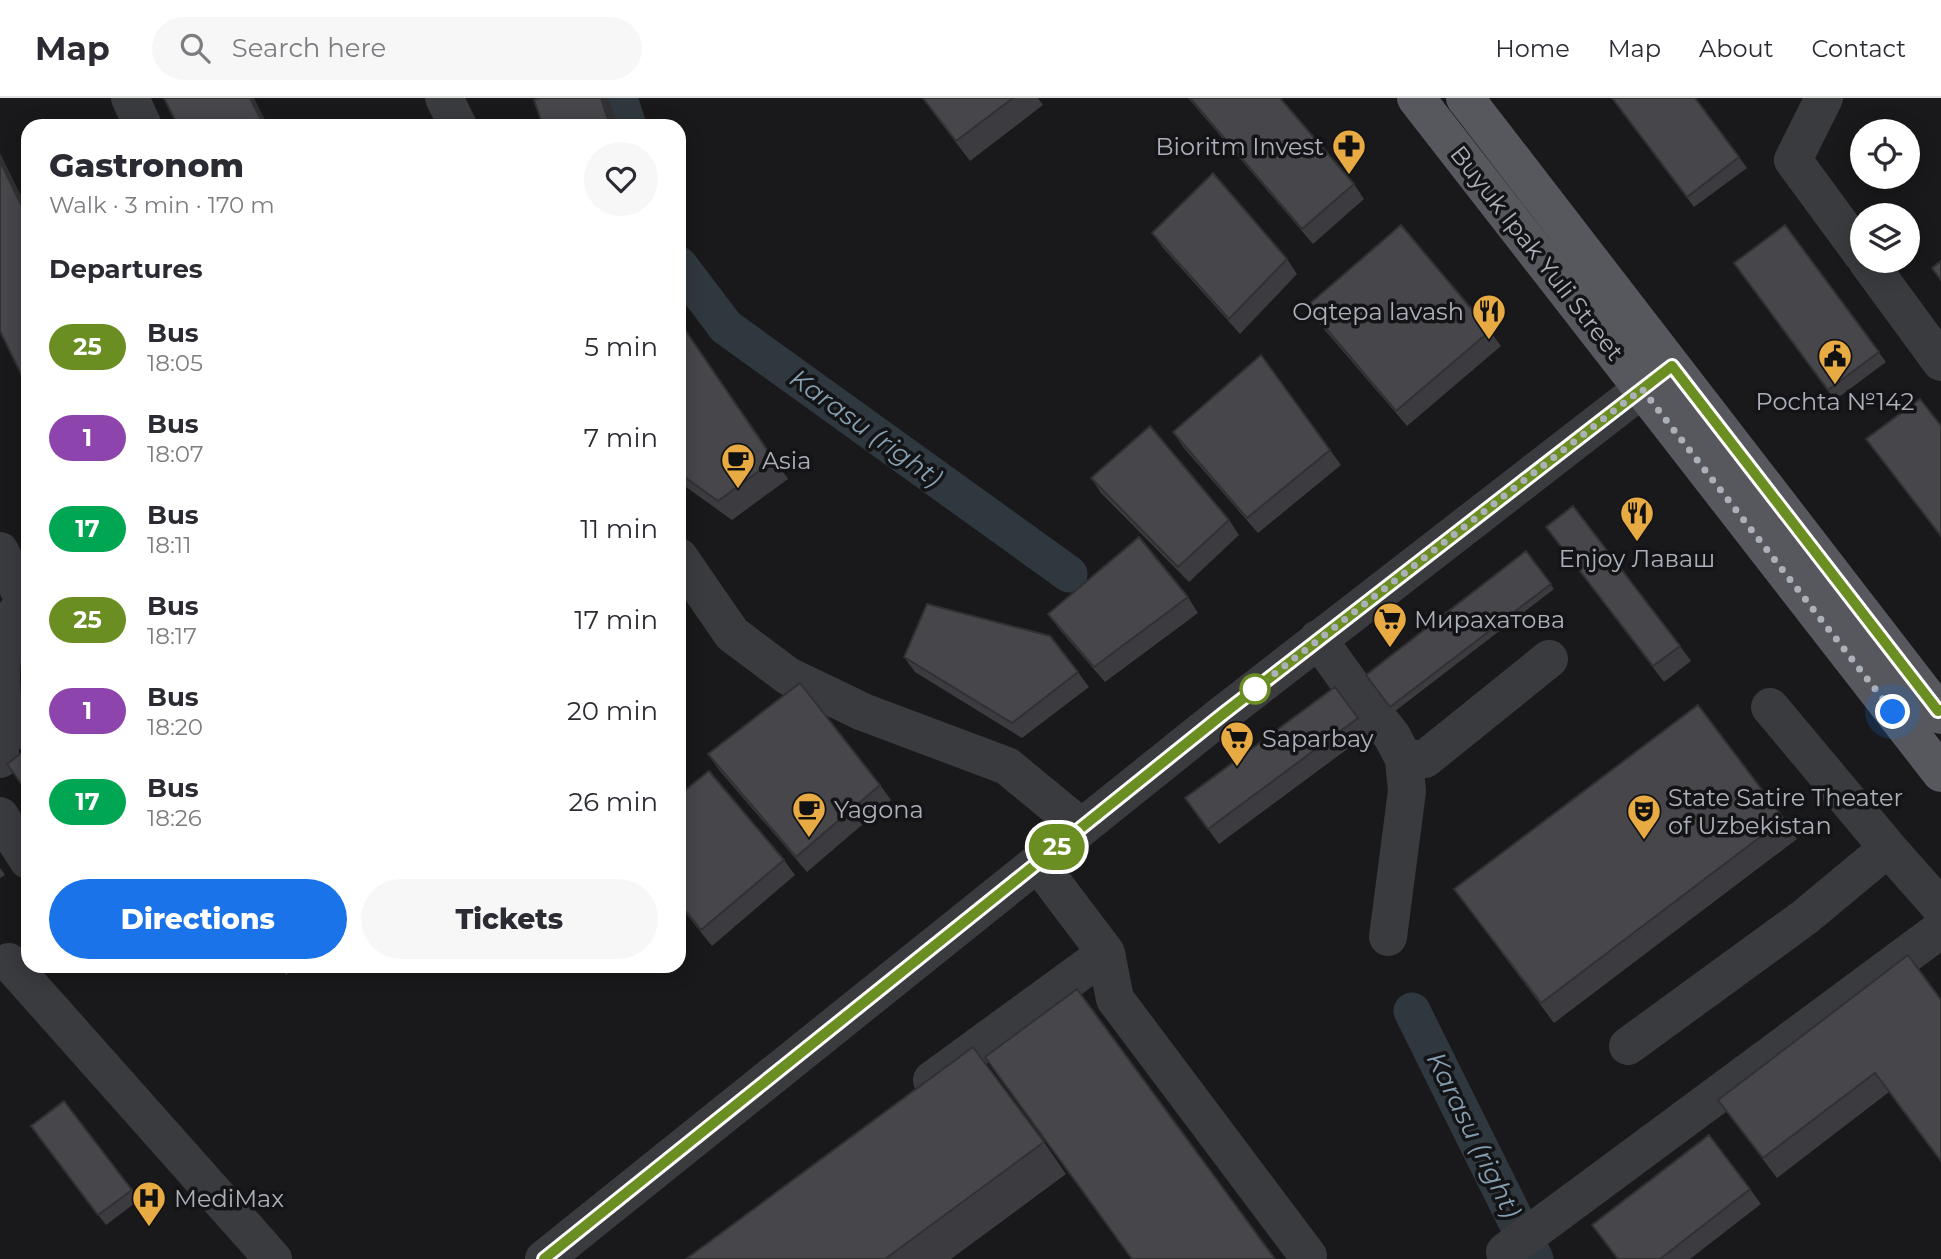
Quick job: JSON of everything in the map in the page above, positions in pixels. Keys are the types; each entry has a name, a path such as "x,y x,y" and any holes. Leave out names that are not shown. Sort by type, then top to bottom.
{"main road":[{"name":"Buyuk Ipak Yuli Street","path":"1416,98 1642,389 1932,717"},
{"name":"Buyuk Ipak Yuli Street","path":"1465,98 1672,366 1932,717 1941,774"},
{"path":"1642,389 1672,366"}],"street":[{"path":"130,98 140,119"},
{"path":"444,98 454,119"},
{"path":"1824,98 1793,160 1850,238"},
{"path":"1876,273 1941,362"},
{"path":"544,1259 1318,639 1642,389"},
{"path":"0,551 18,602 4,635 2,698 9,717 21,726"},
{"path":"686,567 733,634 788,676 863,712 1007,766 1081,827"},
{"path":"1318,639 1392,736 1404,759 1407,791 1388,937"},
{"path":"1404,759 1425,759 1549,659"},
{"path":"1770,707 1941,908"},
{"path":"0,750 0,759"},
{"path":"0,816 21,849"},
{"path":"1628,1046 1805,917 1888,848"},
{"path":"1038,863 1106,953 1115,999 1308,1256"},
{"path":"1505,1252 1941,929"},
{"path":"908,1098 1106,953"},
{"path":"25,973 273,1259"}],"building":[{"path":"164,98 250,98 260,119 174,119"},
{"path":"601,98 608,119 541,119 534,100"},
{"path":"923,98 1013,98 956,141"},
{"path":"1190,98 1280,98 1354,184 1302,229"},
{"path":"1612,98 1695,98 1739,157 1687,197"},
{"path":"0,161 21,204 21,374 0,331"},
{"path":"1213,173 1287,259 1229,319 1152,233"},
{"path":"1401,225 1490,331 1396,411 1307,306"},
{"path":"1785,225 1879,352 1828,390 1734,263"},
{"path":"1941,261 1941,280 1932,268"},
{"path":"686,331 774,460 718,501 686,478"},
{"path":"1261,355 1330,450 1247,518 1173,432"},
{"path":"1920,399 1941,426 1941,536 1866,439"},
{"path":"1150,426 1229,520 1178,567 1091,478"},
{"path":"1573,506 1680,646 1653,666 1546,527"},
{"path":"1139,537 1188,597 1094,667 1048,614"},
{"path":"1526,551 1551,584 1390,707 1366,675"},
{"path":"927,604 1050,636 1078,672 1012,723 904,657"},
{"path":"800,683 880,785 796,857 708,754"},
{"path":"1335,687 1358,718 1208,829 1185,798"},
{"path":"1698,705 1784,819 1541,1003 1454,889"},
{"path":"21,753 21,783 7,764"},
{"path":"709,771 784,860 701,930 686,912 686,789"},
{"path":"1908,955 1941,1000 1941,1161 1875,1073 1763,1158 1718,1100"},
{"path":"1077,989 1275,1259 1132,1259 985,1057"},
{"path":"973,1047 1044,1142 885,1259 686,1259"},
{"path":"64,1101 132,1190 98,1215 31,1126"},
{"path":"1709,1135 1750,1189 1660,1259 1618,1259 1592,1225"}],"waterway":[{"name":"Karasu (right)","path":"619,98 626,119"},
{"name":"Karasu (right)","path":"686,274 726,327 1069,574"},
{"name":"Karasu (right)","path":"1412,1011 1535,1259"}],"bus line":[{"name":"25","path":"544,1259 1223,714 1672,366 1938,711 1941,710"}],"place":[{"name":"Bioritm Invest","path":"1349,176"},
{"name":"Oqtepa lavash","path":"1489,341"},
{"name":"Pochta №142","path":"1835,386"},
{"name":"Asia","path":"738,490"},
{"name":"Enjoy Лаваш","path":"1637,543"},
{"name":"Мирахатова","path":"1390,649"},
{"name":"Saparbay","path":"1237,768"},
{"name":"Yagona","path":"809,839"},
{"name":"State Satire Theater of Uzbekistan","path":"1644,841"},
{"name":"MediMax","path":"149,1228"}],"route":[{"path":"1255,689 1642,389 1893,712"}]}
